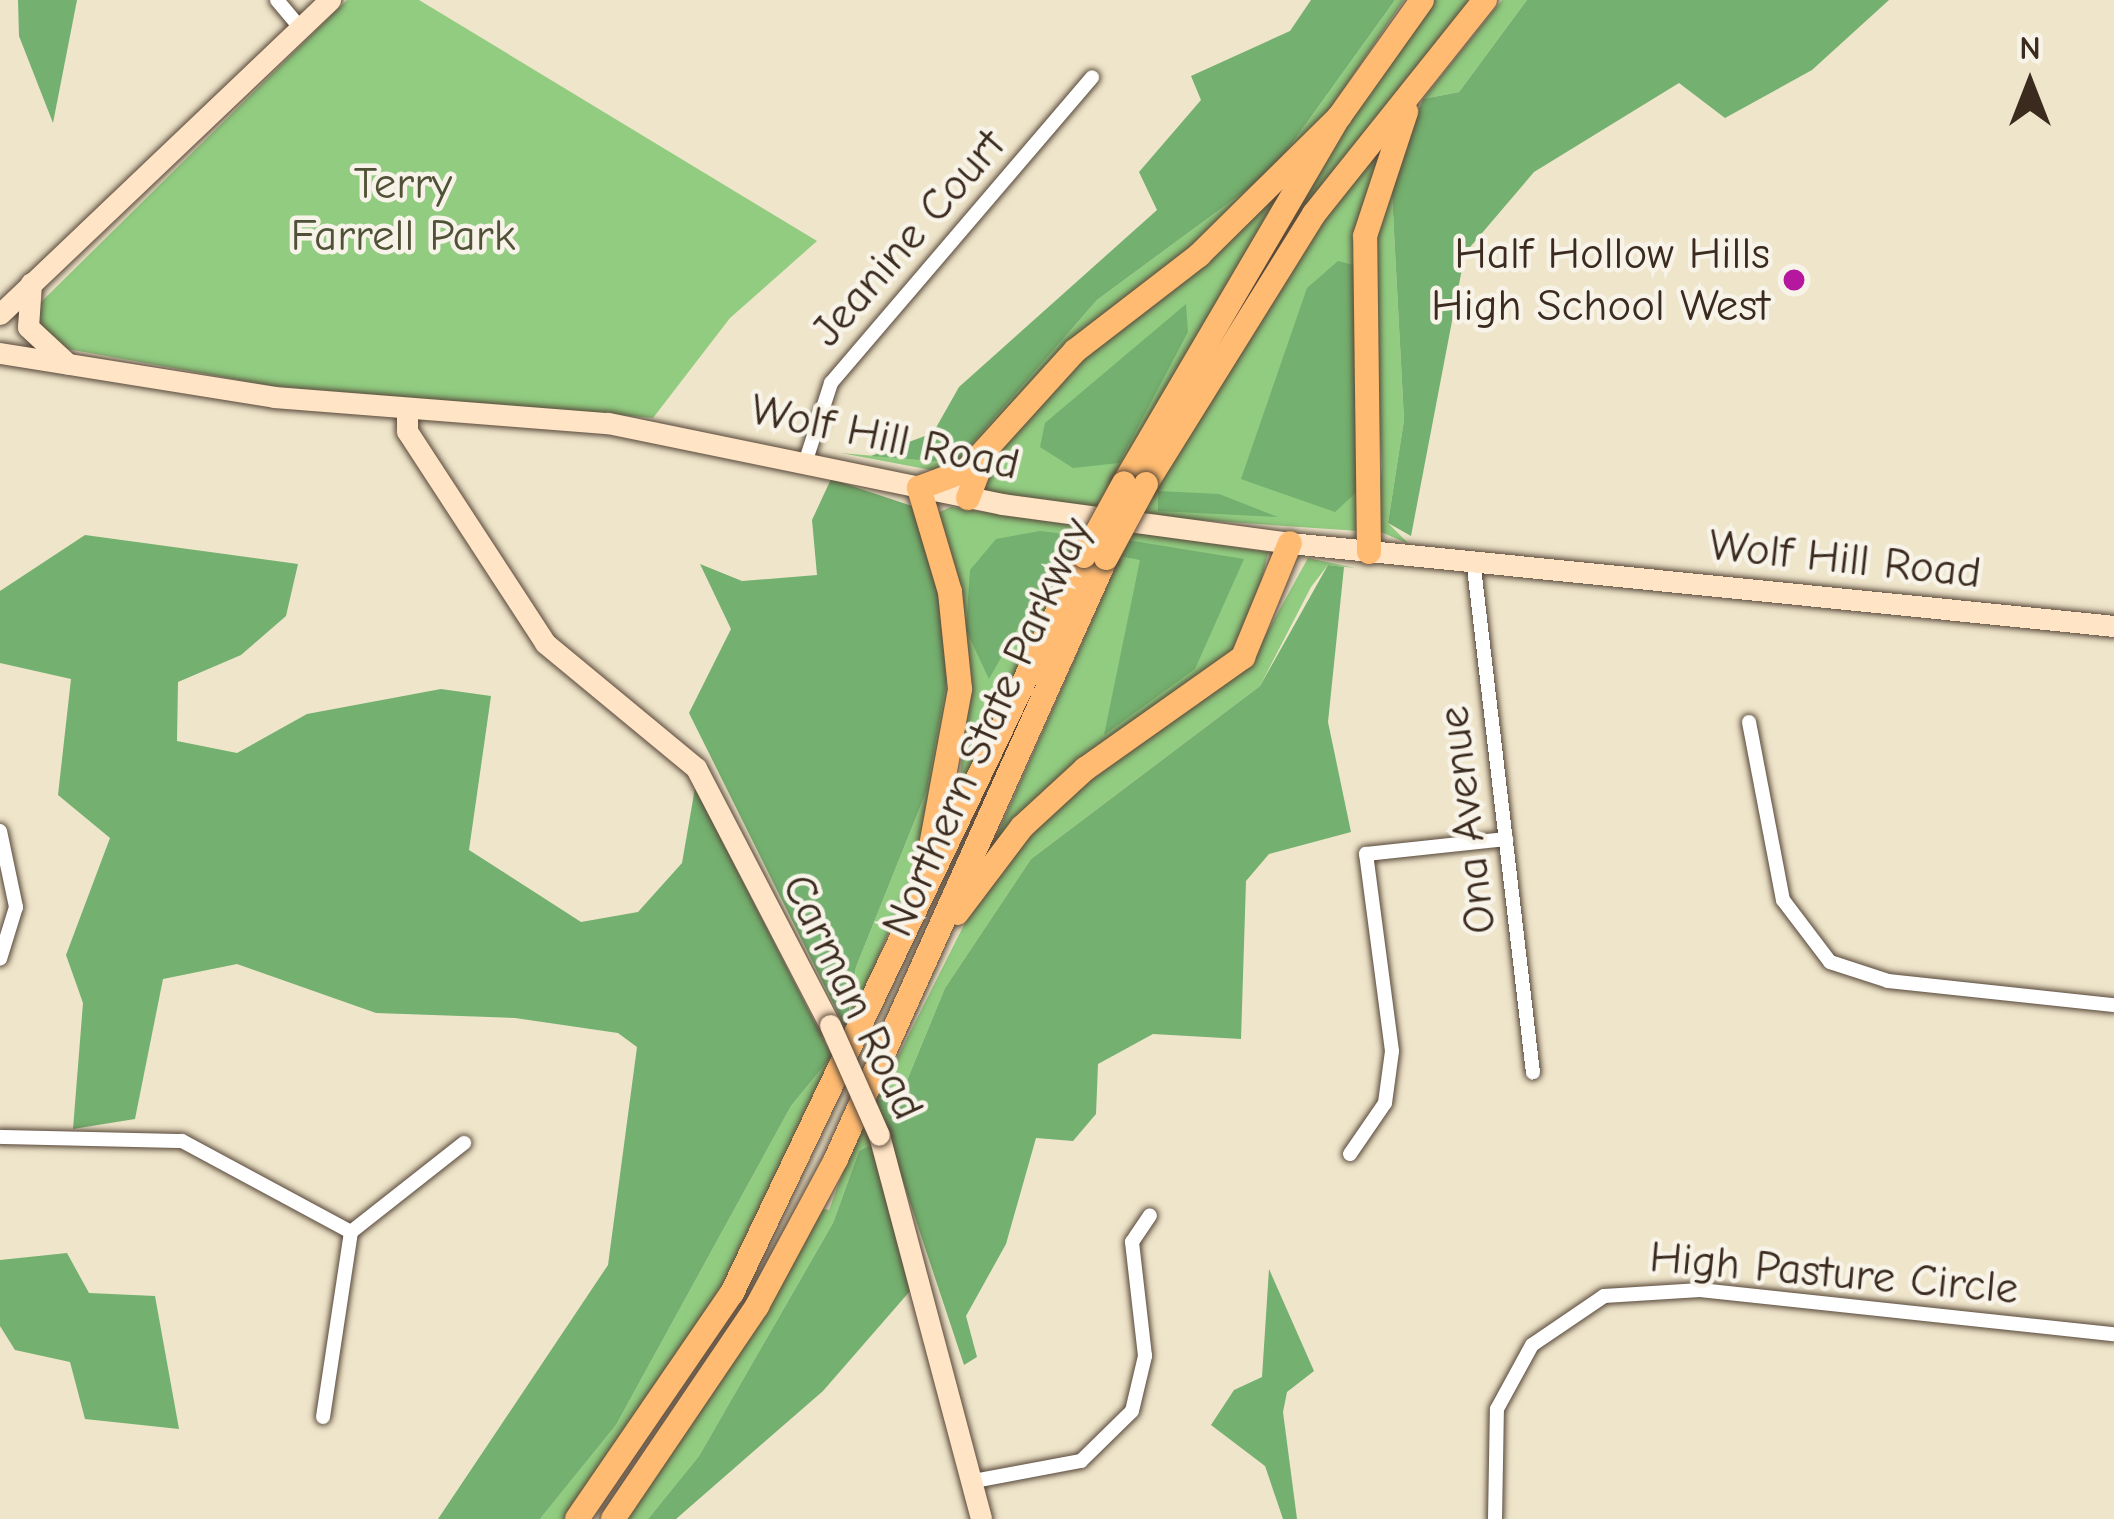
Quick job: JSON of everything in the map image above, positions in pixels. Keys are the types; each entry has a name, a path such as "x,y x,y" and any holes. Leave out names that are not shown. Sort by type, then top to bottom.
{"highway":[{"name":"Northern State Parkway","path":"577,1519 732,1293 896,949 1095,557 1340,117 1422,0"},
{"name":"Northern State Parkway","path":"1135,483 1314,214 1485,0"},
{"path":"1369,552 1365,236 1381,166 1424,74"},
{"path":"896,949 951,776 959,710 950,592 919,488 958,477 1075,351 1198,255 1340,117"},
{"path":"968,498 987,451"},
{"path":"930,955 1022,827 1243,657 1289,544"},
{"name":"Northern State Parkway","path":"614,1519 757,1306 930,955 1095,557"}],"street":[{"path":"277,0 301,27"},
{"path":"0,314 330,0"},
{"name":"Jeanine Court","path":"806,460 831,383 1092,77"},
{"path":"0,298 32,282"},
{"path":"32,282 31,334 77,369"},
{"name":"Wolf Hill Road","path":"0,353 77,369 407,408 608,423 806,460 968,498 1289,544 2114,626"},
{"name":"Carman Road","path":"407,408 407,430 545,644 647,718 695,768 830,1025 879,1135 982,1519"},
{"name":"Ona Avenue","path":"1473,559 1533,1073"},
{"path":"1749,722 1784,900 1829,962 1888,981 2114,1005"},
{"path":"0,831 16,908 0,959"},
{"path":"1350,1154 1385,1102 1392,1051 1366,854 1506,839"},
{"path":"0,1137 182,1141 351,1232"},
{"path":"323,1417 351,1232 464,1143"},
{"path":"974,1481 1081,1461 1132,1411 1145,1356 1132,1242 1150,1215"},
{"name":"High Pasture Circle","path":"1495,1519 1497,1408 1532,1346 1604,1295 1700,1290 2114,1334"}],"green space":[{"path":"18,0 77,0 53,123 19,36"},
{"name":"Terry Farrell Park","path":"347,0 419,0 817,241 730,318 653,418 272,386 51,346 35,308"},
{"path":"1311,0 1395,0 1272,171 1097,300 955,463 871,456 933,433 959,387 1157,210 1139,172 1201,100 1191,76 1290,31"},
{"path":"1395,0 1404,0 1315,131 1272,171"},
{"path":"1433,0 1470,0 1311,198 1225,330 1300,195"},
{"path":"1502,0 1527,0 1459,92 1423,99"},
{"path":"1527,0 1889,0 1812,70 1725,118 1679,83 1534,172 1465,253 1411,536 1388,523 1404,420 1391,175 1423,99 1459,92"},
{"path":"1388,135 1359,226 1359,531 1140,516 1312,230"},
{"path":"1272,171 947,473 841,453 955,463 1097,300"},
{"path":"1391,175 1404,420 1388,523 1409,544 1374,529 1382,467 1369,248"},
{"path":"1285,187 1093,515 982,492 1008,435 1069,363"},
{"path":"1338,261 1357,266 1371,479 1335,512 1241,479 1307,288"},
{"path":"1186,304 1188,332 1119,463 1073,468 1040,447 1045,423"},
{"path":"831,479 918,508 953,646 927,790 856,967 846,1029 689,713 731,629 700,564 742,581 817,575 812,520"},
{"path":"1158,491 1219,494 1278,517 1158,511"},
{"path":"951,507 1086,527 959,790 964,732 935,514"},
{"path":"1040,531 1081,536 1067,541 989,679 966,630 970,570 996,539"},
{"path":"1131,532 1268,552 1250,634 978,878"},
{"path":"85,535 298,564 286,616 241,655 178,682 177,741 237,753 307,714 441,689 491,696 469,850 581,922 638,912 682,863 695,788 832,1056 791,1106 616,1425 540,1519 438,1519 608,1265 637,1047 618,1033 515,1018 376,1013 237,964 163,979 135,1119 73,1129 83,1003 66,955 110,838 58,795 71,679 0,663 0,591"},
{"path":"1127,540 1244,559 1195,669 1104,735 1140,560 1119,556"},
{"path":"1308,558 1355,568 1328,565 1311,587 1260,686 1031,859 945,988 901,1095 876,1100 979,895 1041,816 1248,667"},
{"path":"1328,565 1344,567 1328,722 1351,832 1269,854 1246,881 1241,1039 1153,1034 1098,1064 1096,1114 1073,1141 1036,1138 1006,1244 966,1316 977,1357 964,1365 876,1100 901,1095 945,988 1031,859 1260,686"},
{"path":"953,646 954,697 923,849 847,1033 856,967 927,790"},
{"path":"832,1056 725,1285 564,1519 540,1519 616,1425 791,1106"},
{"path":"861,1123 872,1144 859,1151 833,1223 699,1456 648,1519 623,1519 819,1208 829,1210"},
{"path":"872,1144 917,1283 823,1391 676,1519 648,1519 699,1456 833,1223 859,1151"},
{"path":"67,1253 89,1293 155,1296 179,1429 85,1419 70,1362 15,1350 0,1326 0,1260"},
{"path":"1269,1269 1314,1371 1287,1392 1283,1412 1297,1519 1283,1519 1265,1466 1211,1425 1234,1390 1262,1377"}],"place":[{"name":"Half Hollow Hills High School West","path":"1794,280"}]}
